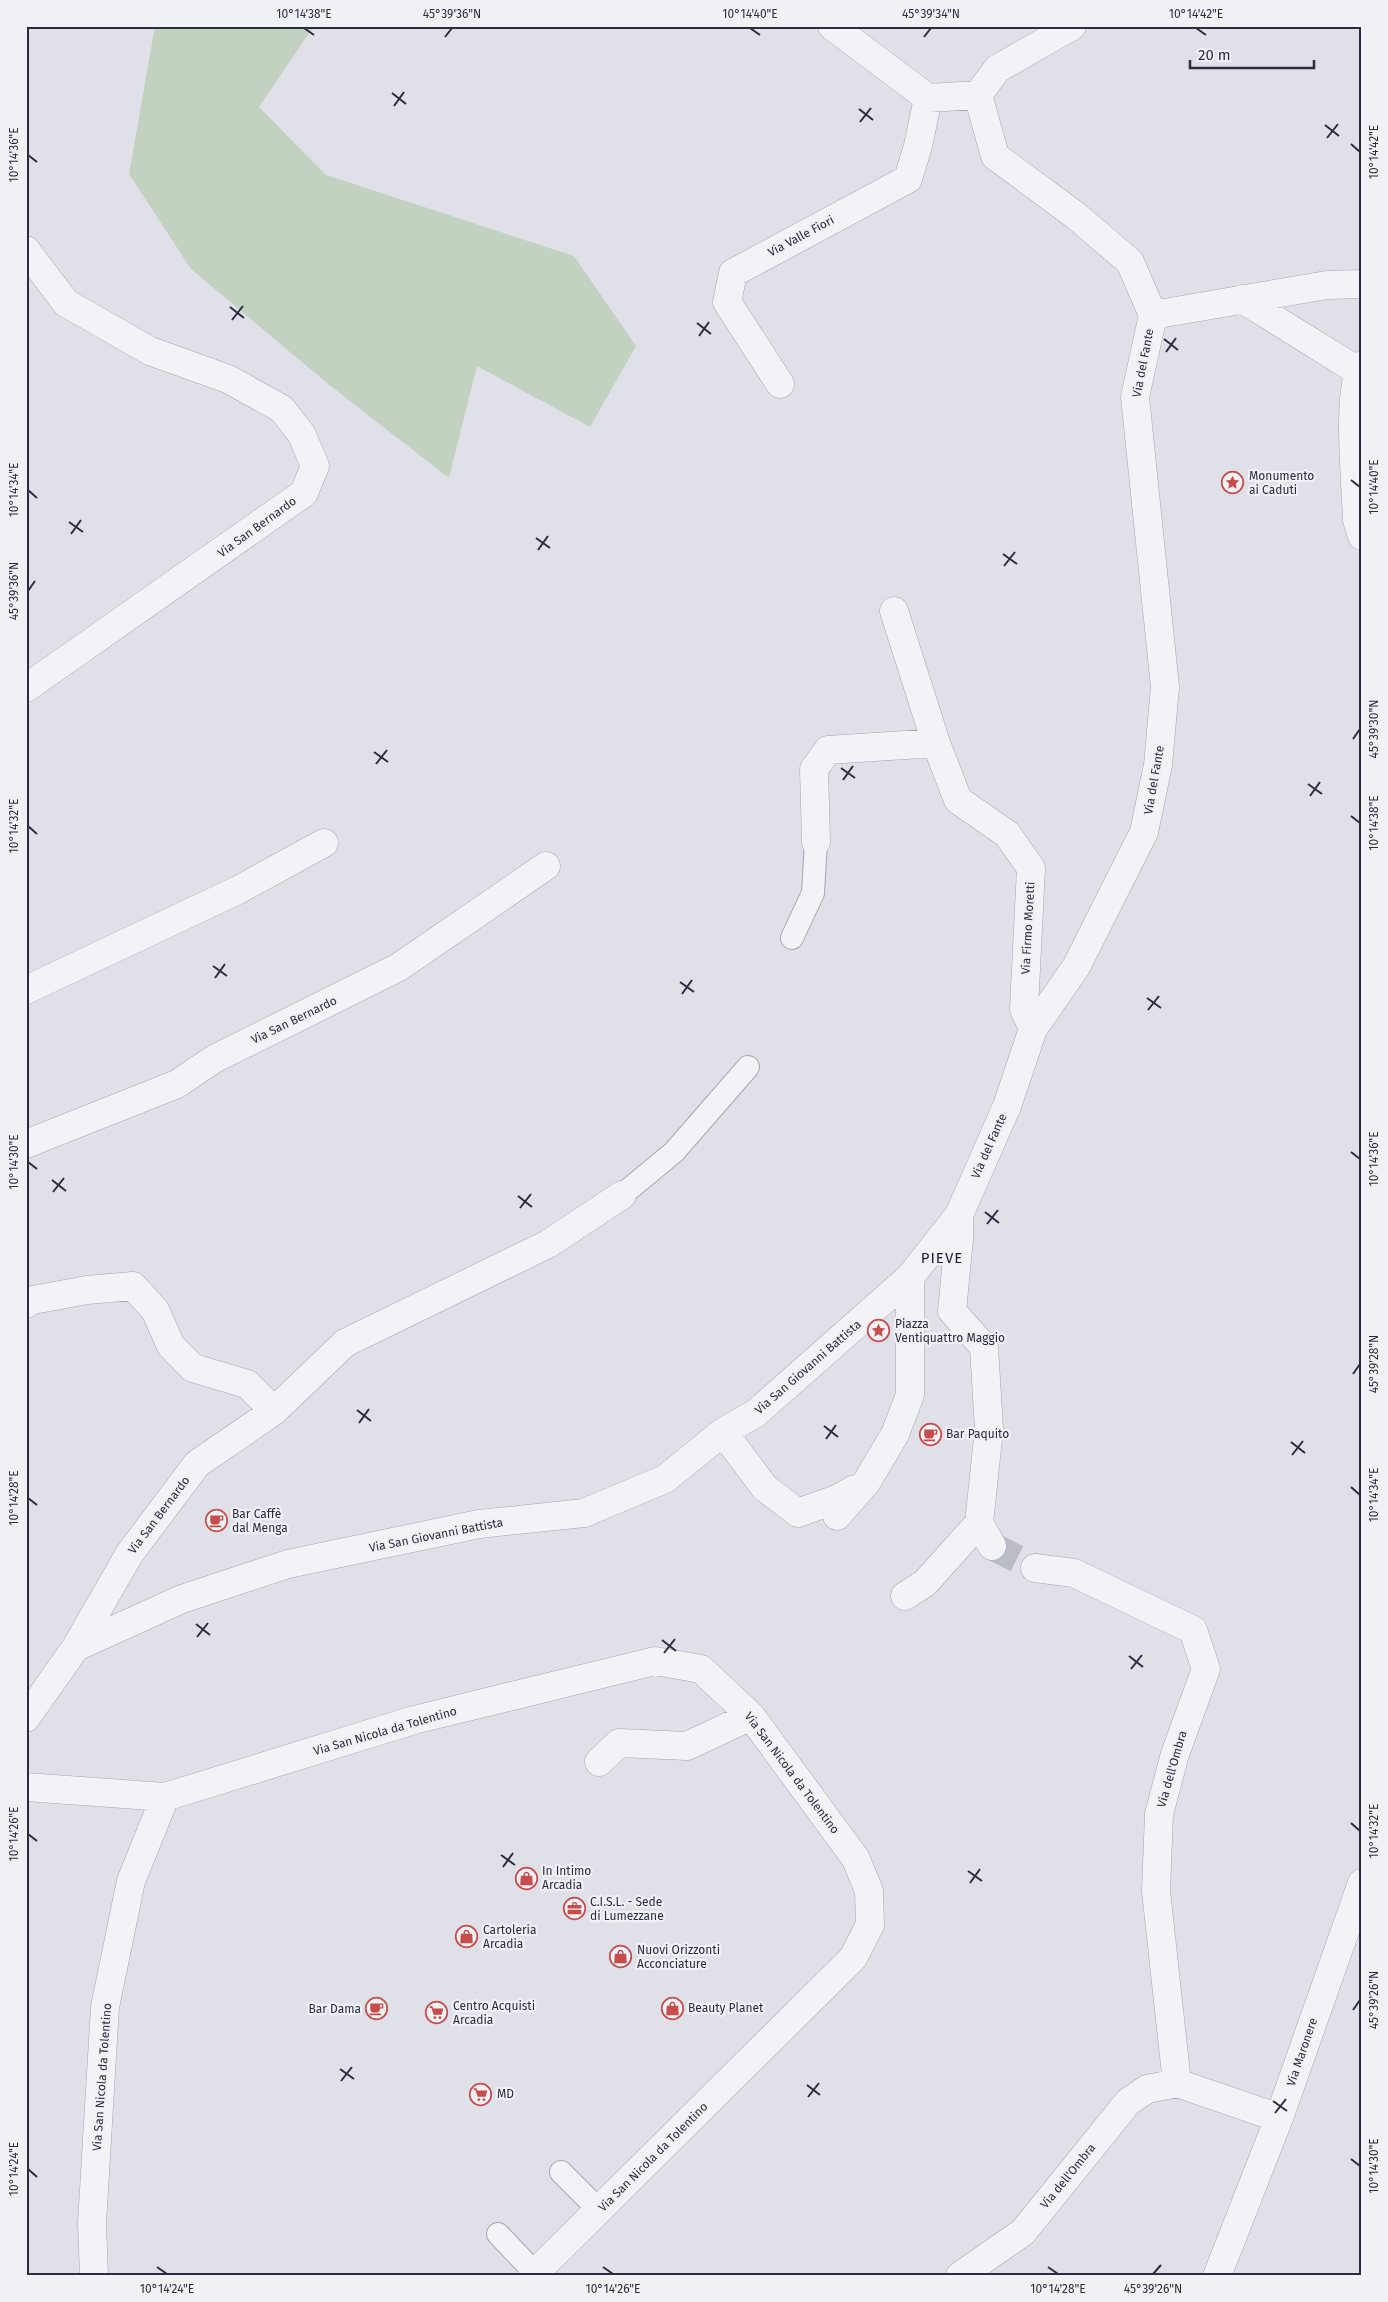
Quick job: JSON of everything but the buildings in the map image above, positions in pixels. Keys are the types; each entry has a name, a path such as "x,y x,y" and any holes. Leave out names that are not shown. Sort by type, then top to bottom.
{"street":[{"path":"832,26 928,98 978,95"},
{"path":"978,95 997,69 1072,26"},
{"path":"978,95 995,156 1075,215 1130,262 1152,315"},
{"name":"Via Valle Fiori","path":"780,384 727,302 733,273 908,179 918,146 928,98"},
{"name":"Via San Bernardo","path":"26,250 66,303 150,351 228,379 282,409 302,435 315,466 304,493 26,688"},
{"name":"Via del Fante","path":"910,1278 959,1215 1007,1106 1033,1029 1076,967 1144,832 1158,765 1165,687 1135,397 1152,315 1327,284 1362,284"},
{"path":"1242,299 1360,368 1357,411 1357,520 1362,536"},
{"name":"Via Firmo Moretti","path":"894,611 936,743 958,800 1007,834 1031,868 1024,1009 1033,1029"},
{"path":"816,842 814,769 828,750 936,743"},
{"path":"26,990 238,890 324,843"},
{"name":"Via San Bernardo","path":"26,1144 177,1084 214,1059 399,967 546,866"},
{"name":"Via San Bernardo","path":"76,1647 130,1553 197,1464 274,1411 345,1343 548,1244 622,1195"},
{"path":"959,1215 959,1239 952,1311 984,1347 989,1420 979,1523 992,1546"},
{"path":"838,1516 866,1483 894,1434 910,1394 910,1278"},
{"name":"Via San Giovanni Battista","path":"76,1647 182,1599 288,1564 479,1524 584,1514 665,1479 723,1432 756,1413 910,1278"},
{"path":"26,1304 33,1300 87,1290 133,1286 155,1310 171,1346 194,1368 247,1384 274,1411"},
{"path":"723,1432 765,1488 798,1513 837,1499 866,1483"},
{"path":"905,1596 925,1583 979,1523"},
{"name":"Via dell'Ombra","path":"960,2276 1023,2232 1128,2102 1147,2089 1177,2083 1156,1891 1159,1814 1175,1754 1206,1669 1193,1630 1074,1573 1035,1568"},
{"path":"26,1718 76,1647"},
{"name":"Via San Nicola da Tolentino","path":"26,1787 165,1797 414,1720 655,1662 701,1669 751,1716 856,1858 869,1891 870,1925 853,1958 534,2274"},
{"path":"599,1762 619,1743 687,1746 751,1716"},
{"name":"Via San Nicola da Tolentino","path":"94,2276 92,2223 106,2007 131,1881 165,1797"},
{"name":"Via Maronere","path":"1217,2276 1279,2118 1362,1883"},
{"path":"1177,2083 1279,2118"}],"lane":[{"path":"792,938 813,892 816,842"},
{"path":"622,1195 674,1152 748,1067"},
{"path":"561,2172 599,2210"},
{"path":"498,2234 534,2274"}],"green space":[{"path":"155,26 314,26 259,107 326,175 574,256 636,346 590,427 477,366 449,478 328,384 191,269 129,174"}],"tunnel":[{"path":"992,1546 1035,1568"}],"place":[{"name":"Monumento ai Caduti","path":"1233,483"},
{"name":"Piazza Ventiquattro Maggio","path":"879,1331"},
{"name":"Bar Paquito","path":"930,1434"},
{"name":"Bar Caffè dal Menga","path":"216,1521"},
{"name":"In Intimo Arcadia","path":"526,1878"},
{"name":"C.I.S.L. - Sede di Lumezzane","path":"574,1909"},
{"name":"Cartoleria Arcadia","path":"467,1937"},
{"name":"Nuovi Orizzonti Acconciature","path":"621,1957"},
{"name":"Beauty Planet","path":"672,2008"},
{"name":"Bar Dama","path":"377,2009"},
{"name":"Centro Acquisti Arcadia","path":"437,2013"},
{"name":"MD","path":"481,2094"}],"district":[{"name":"PIEVE","path":"942,1258"}]}
